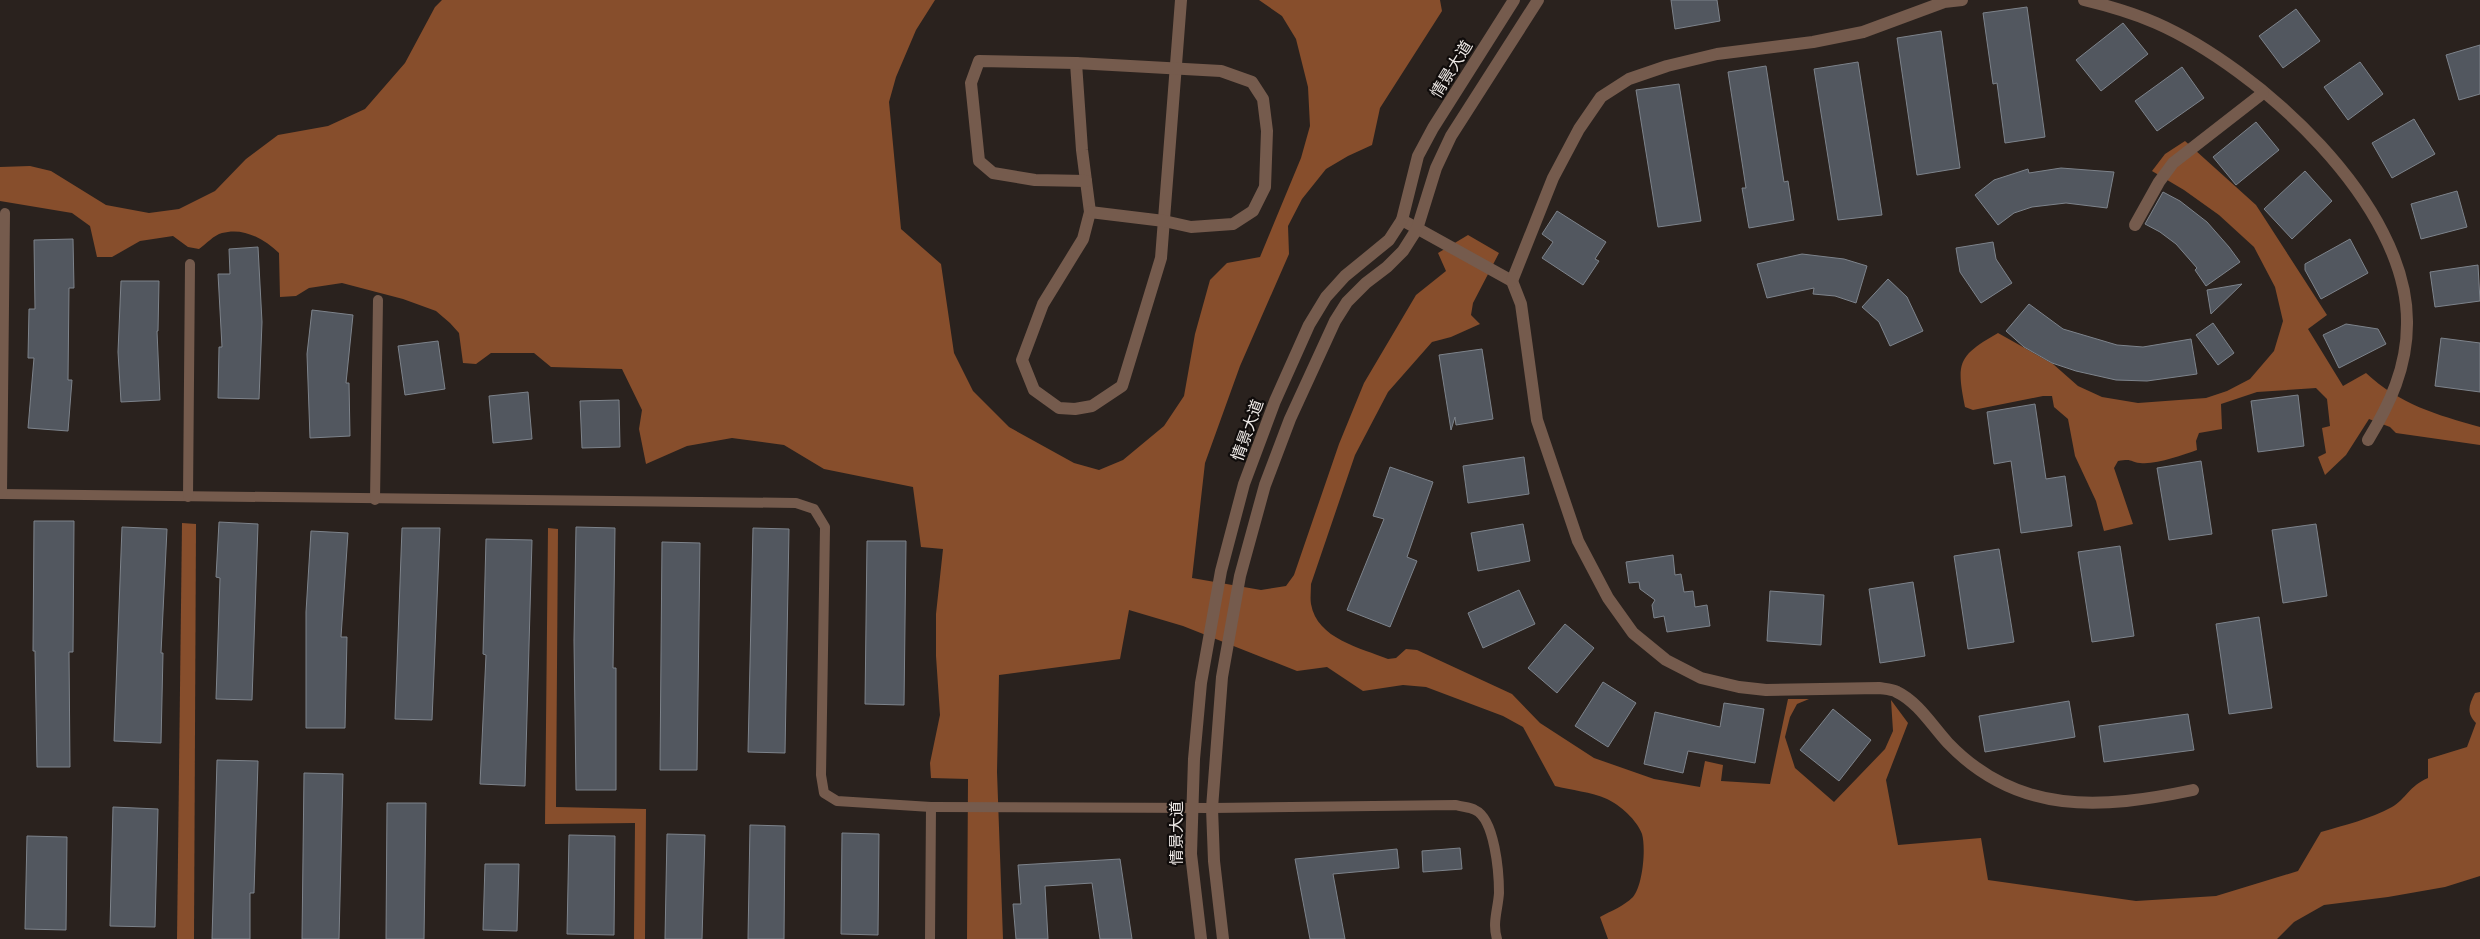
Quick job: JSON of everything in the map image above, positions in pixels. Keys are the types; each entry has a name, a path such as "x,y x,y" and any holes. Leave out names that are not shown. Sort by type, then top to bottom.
{"street":[{"path":"1076,63 1090,212 1082,239 1043,304 1022,360 1034,390 1060,408 1075,409 1092,406 1122,386 1162,258 1181,0"},
{"name":"情景大道","path":"1200,939 1191,854 1192,807 1203,664 1221,571 1247,476 1275,401 1309,325 1326,297 1345,276 1389,240 1402,220 1418,156 1433,128 1514,0"},
{"path":"1223,939 1214,861 1212,808 1224,666 1240,576 1265,485 1290,419 1335,320 1347,302 1403,251 1417,229 1436,168 1450,136 1538,0"},
{"path":"1512,281 1553,178 1579,129 1601,96 1629,79 1667,66 1717,54 1813,42 1863,32 1944,2 1962,0"},
{"path":"2087,0 2120,9 2157,24 2201,48 2263,93 2293,117 2346,174 2378,222 2396,260 2405,298 2407,323 2405,349 2392,394 2383,416 2368,440"},
{"path":"1086,181 1035,180 993,173 979,161 971,83 979,61 1076,63 1221,71 1252,82 1263,99 1266,123 1264,187 1253,211 1233,224 1191,227 1164,221 1090,212"},
{"path":"2136,226 2159,182 2173,163 2263,93"},
{"path":"1402,220 1512,281 1521,304 1537,420 1578,542 1608,598 1633,633 1666,660 1701,678 1739,687 1766,690 1879,688 1897,691 1911,702 1974,767 2011,789 2044,798 2075,804 2113,804 2193,790"}],"lane":[{"path":"5,213 1,494 375,500 796,503 814,510 825,527 821,775 824,793 837,801 931,807 1212,808 1456,805 1477,810 1488,824 1496,855 1499,894 1494,929 1497,939"},
{"path":"188,497 190,264"},
{"path":"375,500 378,300"},
{"path":"930,939 931,807"}],"shaded area":[{"path":"442,0 935,0 916,30 896,77 889,102 901,229 941,264 954,353 973,391 1009,427 1074,463 1099,470 1123,460 1164,426 1184,396 1195,334 1210,280 1227,263 1260,257 1301,158 1310,126 1308,87 1296,39 1282,16 1259,0 1440,0 1442,11 1380,108 1372,145 1326,169 1302,199 1288,226 1289,254 1240,366 1205,463 1192,578 1261,590 1286,586 1294,575 1339,444 1364,383 1416,295 1446,271 1438,253 1468,235 1499,253 1473,303 1471,315 1480,324 1451,337 1432,342 1388,392 1355,455 1311,584 1311,602 1315,616 1331,634 1353,646 1388,659 1396,658 1406,649 1417,650 1512,694 1540,723 1594,758 1654,779 1700,787 1705,761 1723,765 1721,781 1770,784 1788,699 1809,699 1797,704 1790,717 1785,737 1795,768 1834,802 1885,749 1893,731 1891,700 1908,723 1886,780 1898,845 1981,838 1988,880 2136,901 2216,896 2298,871 2321,832 2366,818 2392,807 2416,785 2428,778 2428,759 2467,747 2476,723 2471,716 2470,705 2475,693 2480,692 2480,876 2445,887 2388,897 2324,905 2294,922 2277,939 1608,939 1600,917 1626,903 1633,897 1639,884 1644,848 1640,829 1632,818 1607,799 1555,786 1523,727 1503,716 1426,687 1403,685 1363,691 1327,667 1297,671 1183,626 1129,610 1120,659 999,675 997,772 1003,939 967,939 968,779 931,778 930,763 940,715 936,656 936,614 943,549 921,547 913,487 824,469 784,445 732,438 687,446 646,464 639,429 642,410 622,369 551,367 534,353 491,353 476,364 463,363 459,333 450,323 436,311 403,299 342,283 309,288 296,296 280,297 279,253 253,235 238,232 222,233 199,249 188,247 173,236 140,241 112,257 97,257 90,226 72,213 0,201 0,167 30,166 51,171 106,205 149,213 179,209 215,191 246,159 278,135 328,126 365,109 405,63 435,7"},
{"path":"2185,141 2256,205 2327,315 2308,329 2343,386 2366,373 2405,401 2434,413 2480,427 2480,445 2396,433 2390,427 2369,419 2346,455 2325,475 2318,457 2326,453 2322,428 2330,426 2327,399 2316,388 2257,392 2221,404 2222,429 2199,433 2196,441 2197,450 2154,463 2140,463 2129,460 2118,461 2114,468 2133,524 2104,531 2096,501 2075,456 2068,419 2054,407 2052,396 2043,396 1973,410 1965,407 1961,380 1963,362 1975,348 1998,333 2053,364 2078,386 2102,397 2138,403 2206,398 2227,391 2250,379 2274,351 2283,321 2275,287 2254,247 2219,215 2184,190 2152,171 2165,154"},
{"path":"182,523 196,524 194,939 177,939"},
{"path":"548,528 558,529 556,807 646,809 645,939 634,939 635,823 545,824"}],"building":[{"path":"1671,0 1717,0 1720,21 1675,29"},
{"path":"2027,7 2045,137 2005,143 1997,83 1993,84 1983,13"},
{"path":"2296,9 2320,41 2283,68 2259,36"},
{"path":"2123,23 2148,54 2101,91 2076,60"},
{"path":"1941,31 1960,168 1917,175 1897,38"},
{"path":"2480,45 2480,94 2459,100 2446,55"},
{"path":"1858,62 1882,215 1838,220 1814,69"},
{"path":"2360,62 2383,94 2348,120 2324,87"},
{"path":"1766,66 1784,182 1788,181 1794,220 1749,228 1742,188 1746,188 1728,72"},
{"path":"2182,67 2204,98 2157,131 2135,101"},
{"path":"1679,84 1701,221 1658,227 1636,90"},
{"path":"2414,119 2435,154 2392,178 2372,143"},
{"path":"2256,122 2279,150 2236,185 2213,157"},
{"path":"2061,168 2114,172 2107,208 2066,203 2032,207 2014,213 1998,225 1975,195 1994,180 2028,169 2029,173"},
{"path":"2305,171 2332,201 2292,239 2264,209"},
{"path":"2457,191 2467,227 2421,239 2411,204"},
{"path":"2163,192 2180,201 2207,222 2240,262 2206,286 2195,270 2197,268 2176,244 2145,224"},
{"path":"1557,211 1606,242 1595,259 1599,261 1583,285 1542,258 1553,242 1542,234"},
{"path":"73,239 74,288 69,288 68,380 72,380 68,431 28,428 34,358 28,358 29,309 35,309 34,240"},
{"path":"2350,239 2368,273 2321,299 2305,270 2305,264"},
{"path":"1993,242 1996,259 2012,283 1981,303 1960,272 1956,248"},
{"path":"258,247 262,322 259,399 218,398 219,347 222,347 218,274 230,274 229,249"},
{"path":"1802,254 1844,259 1867,266 1856,303 1835,296 1813,294 1814,288 1767,298 1757,264"},
{"path":"2478,265 2480,301 2435,307 2430,272"},
{"path":"1888,279 1907,297 1923,331 1890,346 1879,322 1862,307"},
{"path":"121,281 159,281 157,331 160,400 121,402 118,352"},
{"path":"2242,284 2211,314 2207,290"},
{"path":"2029,304 2063,329 2117,345 2143,347 2191,339 2197,374 2147,381 2116,380 2076,371 2052,363 2024,347 2006,331"},
{"path":"312,310 353,315 346,383 349,383 350,436 310,438 307,354"},
{"path":"2213,323 2234,353 2218,365 2196,335"},
{"path":"2346,324 2378,329 2386,344 2339,368 2323,335"},
{"path":"2441,338 2480,343 2480,392 2435,386"},
{"path":"438,341 445,389 405,395 398,346"},
{"path":"1482,349 1493,419 1456,425 1455,417 1451,430 1439,355"},
{"path":"528,392 532,439 493,443 489,396"},
{"path":"2298,395 2304,446 2258,452 2251,401"},
{"path":"619,400 620,447 582,448 580,401"},
{"path":"2035,404 2046,479 2065,476 2072,526 2021,533 2011,461 1994,464 1987,412"},
{"path":"1524,457 1529,494 1468,503 1463,466"},
{"path":"2201,461 2212,534 2169,540 2157,468"},
{"path":"1390,467 1433,482 1407,557 1417,561 1390,627 1347,610 1384,519 1373,516"},
{"path":"34,521 74,521 73,652 69,652 70,767 37,767 35,651 33,651"},
{"path":"219,522 258,524 252,700 216,699 220,578 216,577"},
{"path":"1523,524 1530,561 1478,571 1471,533"},
{"path":"2316,524 2327,596 2283,603 2272,530"},
{"path":"122,527 167,529 161,653 163,653 161,743 114,741"},
{"path":"576,527 615,528 613,668 616,668 616,790 576,790 574,640"},
{"path":"402,528 440,528 432,720 395,719"},
{"path":"753,528 789,529 785,753 748,752"},
{"path":"311,531 348,533 341,637 347,637 345,728 306,728 306,612"},
{"path":"486,539 532,540 525,786 480,784 486,655 483,654"},
{"path":"867,541 906,541 904,705 865,704"},
{"path":"662,542 700,543 697,770 660,770"},
{"path":"2120,546 2134,636 2092,642 2078,552"},
{"path":"1999,549 2014,642 1968,649 1954,556"},
{"path":"1673,555 1675,575 1681,574 1684,592 1693,591 1695,607 1707,605 1710,626 1667,632 1664,616 1654,618 1652,605 1655,600 1640,589 1639,582 1629,583 1626,562"},
{"path":"1913,582 1925,656 1880,663 1869,589"},
{"path":"1519,590 1535,624 1483,648 1468,613"},
{"path":"1770,591 1824,595 1821,645 1767,641"},
{"path":"2259,617 2272,708 2229,714 2216,624"},
{"path":"1565,624 1594,648 1557,693 1528,668"},
{"path":"1603,682 1636,703 1608,747 1575,726"},
{"path":"2069,701 2075,737 1985,752 1979,716"},
{"path":"1724,703 1764,709 1755,763 1688,751 1683,773 1644,764 1655,712 1720,727"},
{"path":"1833,709 1871,740 1839,781 1800,750"},
{"path":"2188,714 2194,750 2104,762 2099,726"},
{"path":"217,760 258,761 254,893 250,893 250,939 212,939"},
{"path":"304,773 343,774 339,939 302,939"},
{"path":"387,803 426,803 424,939 386,939"},
{"path":"113,807 158,809 155,927 110,926"},
{"path":"750,825 785,826 784,939 748,939"},
{"path":"842,833 879,834 878,935 841,934"},
{"path":"667,834 705,835 702,939 665,939"},
{"path":"569,835 615,836 614,935 567,934"},
{"path":"27,836 67,837 66,930 25,929"},
{"path":"1460,848 1462,869 1423,872 1422,851"},
{"path":"1397,849 1399,868 1333,874 1345,939 1310,939 1295,859"},
{"path":"1120,859 1132,939 1100,939 1092,883 1045,886 1048,939 1016,939 1013,904 1021,904 1018,865"},
{"path":"485,864 519,864 517,931 483,930"}]}
